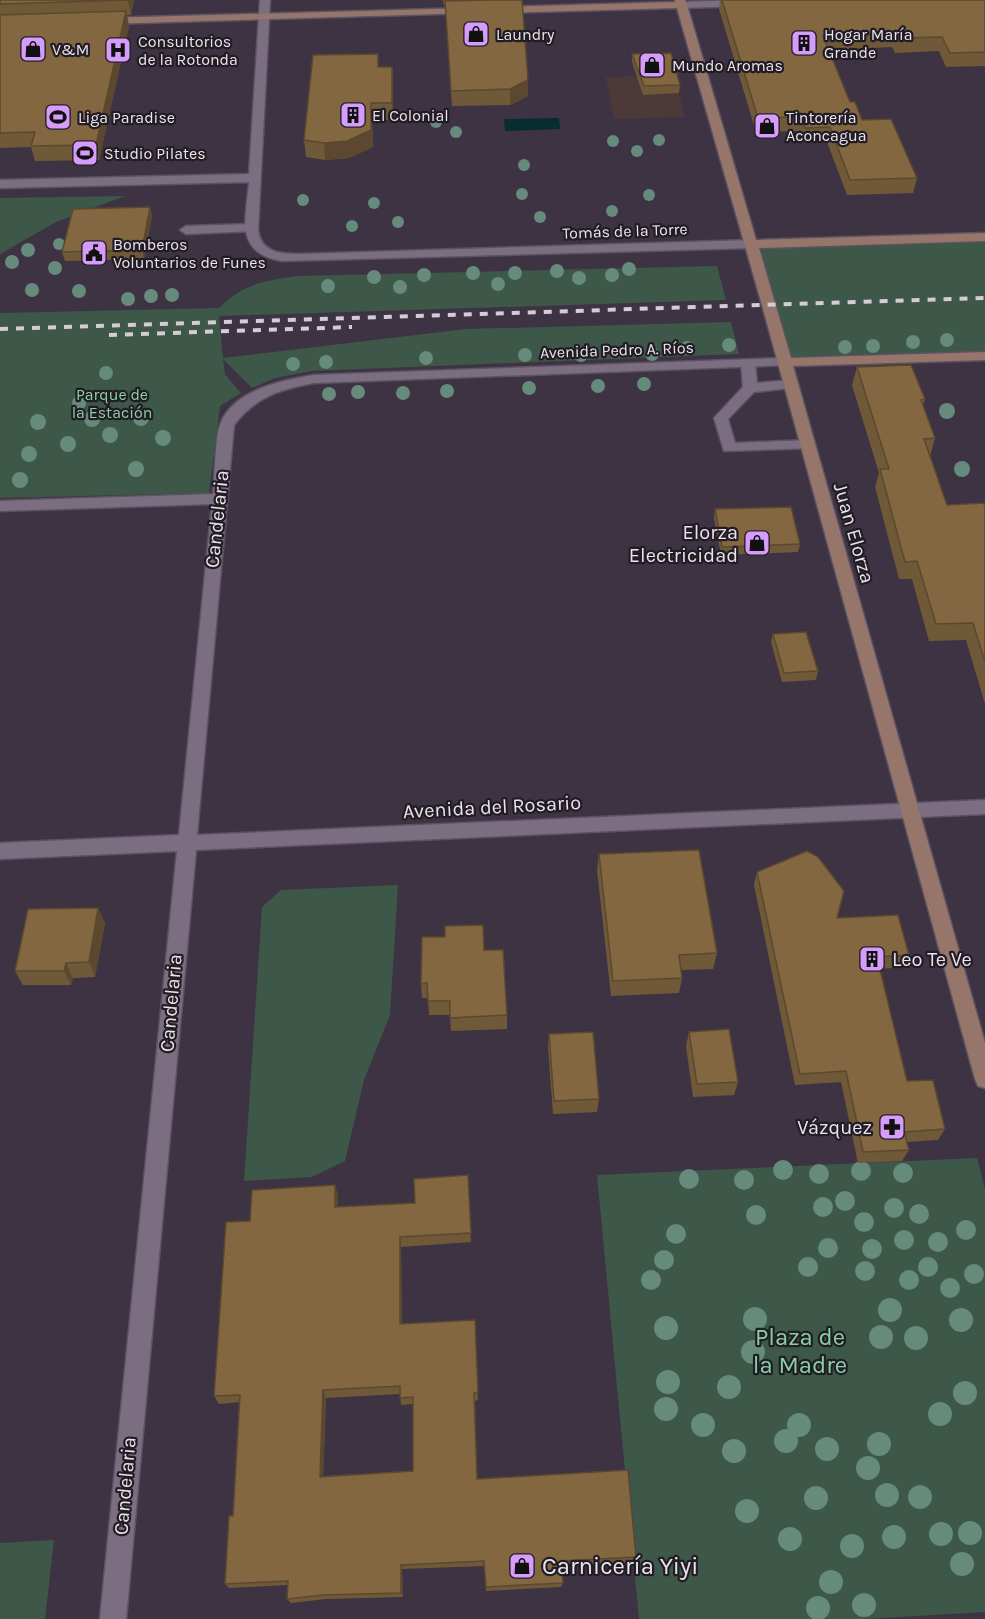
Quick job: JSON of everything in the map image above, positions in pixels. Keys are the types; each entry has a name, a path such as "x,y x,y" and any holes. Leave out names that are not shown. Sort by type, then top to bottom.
{"main road":[{"path":"91,21 681,2"},
{"name":"Juan Elorza","path":"681,2 752,244 985,1079"},
{"name":"Tomás de la Torre","path":"752,244 985,237"},
{"name":"Avenida Pedro A. Ríos","path":"785,362 985,356"}],"street":[{"path":"186,230 252,228 253,178 265,0"},
{"path":"681,2 756,3"},
{"path":"0,184 253,178"},
{"name":"Tomás de la Torre","path":"252,228 255,244 267,253 285,257 752,244"},
{"name":"Avenida Pedro A. Ríos","path":"252,396 277,385 314,379 785,362"},
{"path":"748,364 750,388"},
{"path":"791,384 750,388 721,418 729,448 808,445"},
{"name":"Candelaria","path":"113,1619 226,425 238,408 252,396"},
{"path":"0,506 219,499"},
{"name":"Avenida del Rosario","path":"0,851 985,807"}],"shaded area":[{"path":"674,75 685,117 614,119 606,77"},
{"path":"559,118 560,129 505,131 504,119"}],"green space":[{"path":"125,196 56,222 0,254 0,198"},
{"path":"985,237 985,356 785,362 752,244"},
{"name":"Parque de la Estación","path":"717,266 726,300 219,316 223,358 466,329 731,322 739,354 312,371 275,378 252,388 223,359 225,374 241,393 220,406 209,493 0,498 0,313 219,308 237,293 255,284 297,276"},
{"path":"398,885 390,1015 364,1080 345,1161 312,1177 244,1181 262,907 281,890"},
{"name":"Plaza de la Madre","path":"977,1158 985,1189 985,1612 863,1619 639,1619 597,1175"},
{"path":"54,1540 45,1619 0,1619 0,1543"}],"building":[{"path":"0,0 128,0 0,4"},
{"path":"522,0 528,80 510,89 451,91 445,1"},
{"path":"722,0 985,0 985,52 950,53 942,37 898,38 895,33 823,36 850,102 855,102 862,120 891,119 917,178 850,180 830,127 805,128 801,117 758,118"},
{"path":"126,11 96,145 31,146 35,132 0,133 0,15"},
{"path":"671,53 680,85 644,86 632,54"},
{"path":"378,54 378,67 392,67 392,103 371,103 371,130 347,141 324,143 304,140 313,55"},
{"path":"150,207 142,250 62,252 73,209"},
{"path":"911,365 925,399 921,400 935,438 924,439 947,505 984,503 985,662 973,623 936,624 917,561 905,562 880,469 889,469 857,367"},
{"name":"Elorza Electricidad","path":"791,507 800,544 722,547 715,509"},
{"path":"806,632 818,671 784,673 773,634"},
{"path":"699,850 717,953 679,955 682,978 613,981 599,854"},
{"path":"807,851 818,857 844,891 837,918 898,915 909,955 877,957 907,1081 933,1080 945,1129 904,1132 909,1150 863,1152 846,1071 800,1074 757,872"},
{"path":"98,908 89,962 66,963 64,971 15,971 28,909"},
{"path":"483,925 484,950 503,950 507,1015 450,1018 450,1001 428,1001 427,983 421,984 422,937 445,937 445,926"},
{"path":"729,1029 738,1082 697,1084 689,1032"},
{"path":"593,1032 599,1099 554,1101 549,1034"},
{"path":"468,1175 471,1233 400,1237 400,1324 475,1320 478,1393 474,1393 477,1479 628,1470 636,1557 561,1561 563,1583 486,1587 484,1561 401,1565 401,1593 323,1595 287,1599 288,1581 225,1584 229,1516 233,1516 240,1395 214,1396 226,1222 250,1221 252,1190 335,1185 335,1207 415,1203 414,1179","holes":["400,1386 400,1398 413,1397 413,1471 320,1477 323,1390"]}],"railway":[{"path":"0,329 985,298"},
{"path":"109,335 352,327"}],"place":[{"name":"Laundry","path":"476,34"},
{"name":"Hogar María Grande","path":"804,43"},
{"name":"V&M","path":"33,49"},
{"name":"Consultorios de la Rotonda","path":"118,50"},
{"name":"Mundo Aromas","path":"652,65"},
{"name":"El Colonial","path":"353,115"},
{"name":"Liga Paradise","path":"58,117"},
{"name":"Tintorería Aconcagua","path":"767,126"},
{"name":"Studio Pilates","path":"85,153"},
{"name":"Bomberos Voluntarios de Funes","path":"94,253"},
{"name":"Elorza Electricidad","path":"757,543"},
{"name":"Leo Te Ve","path":"872,959"},
{"name":"Vázquez","path":"892,1127"},
{"name":"Carnicería Yiyi","path":"522,1566"}]}
